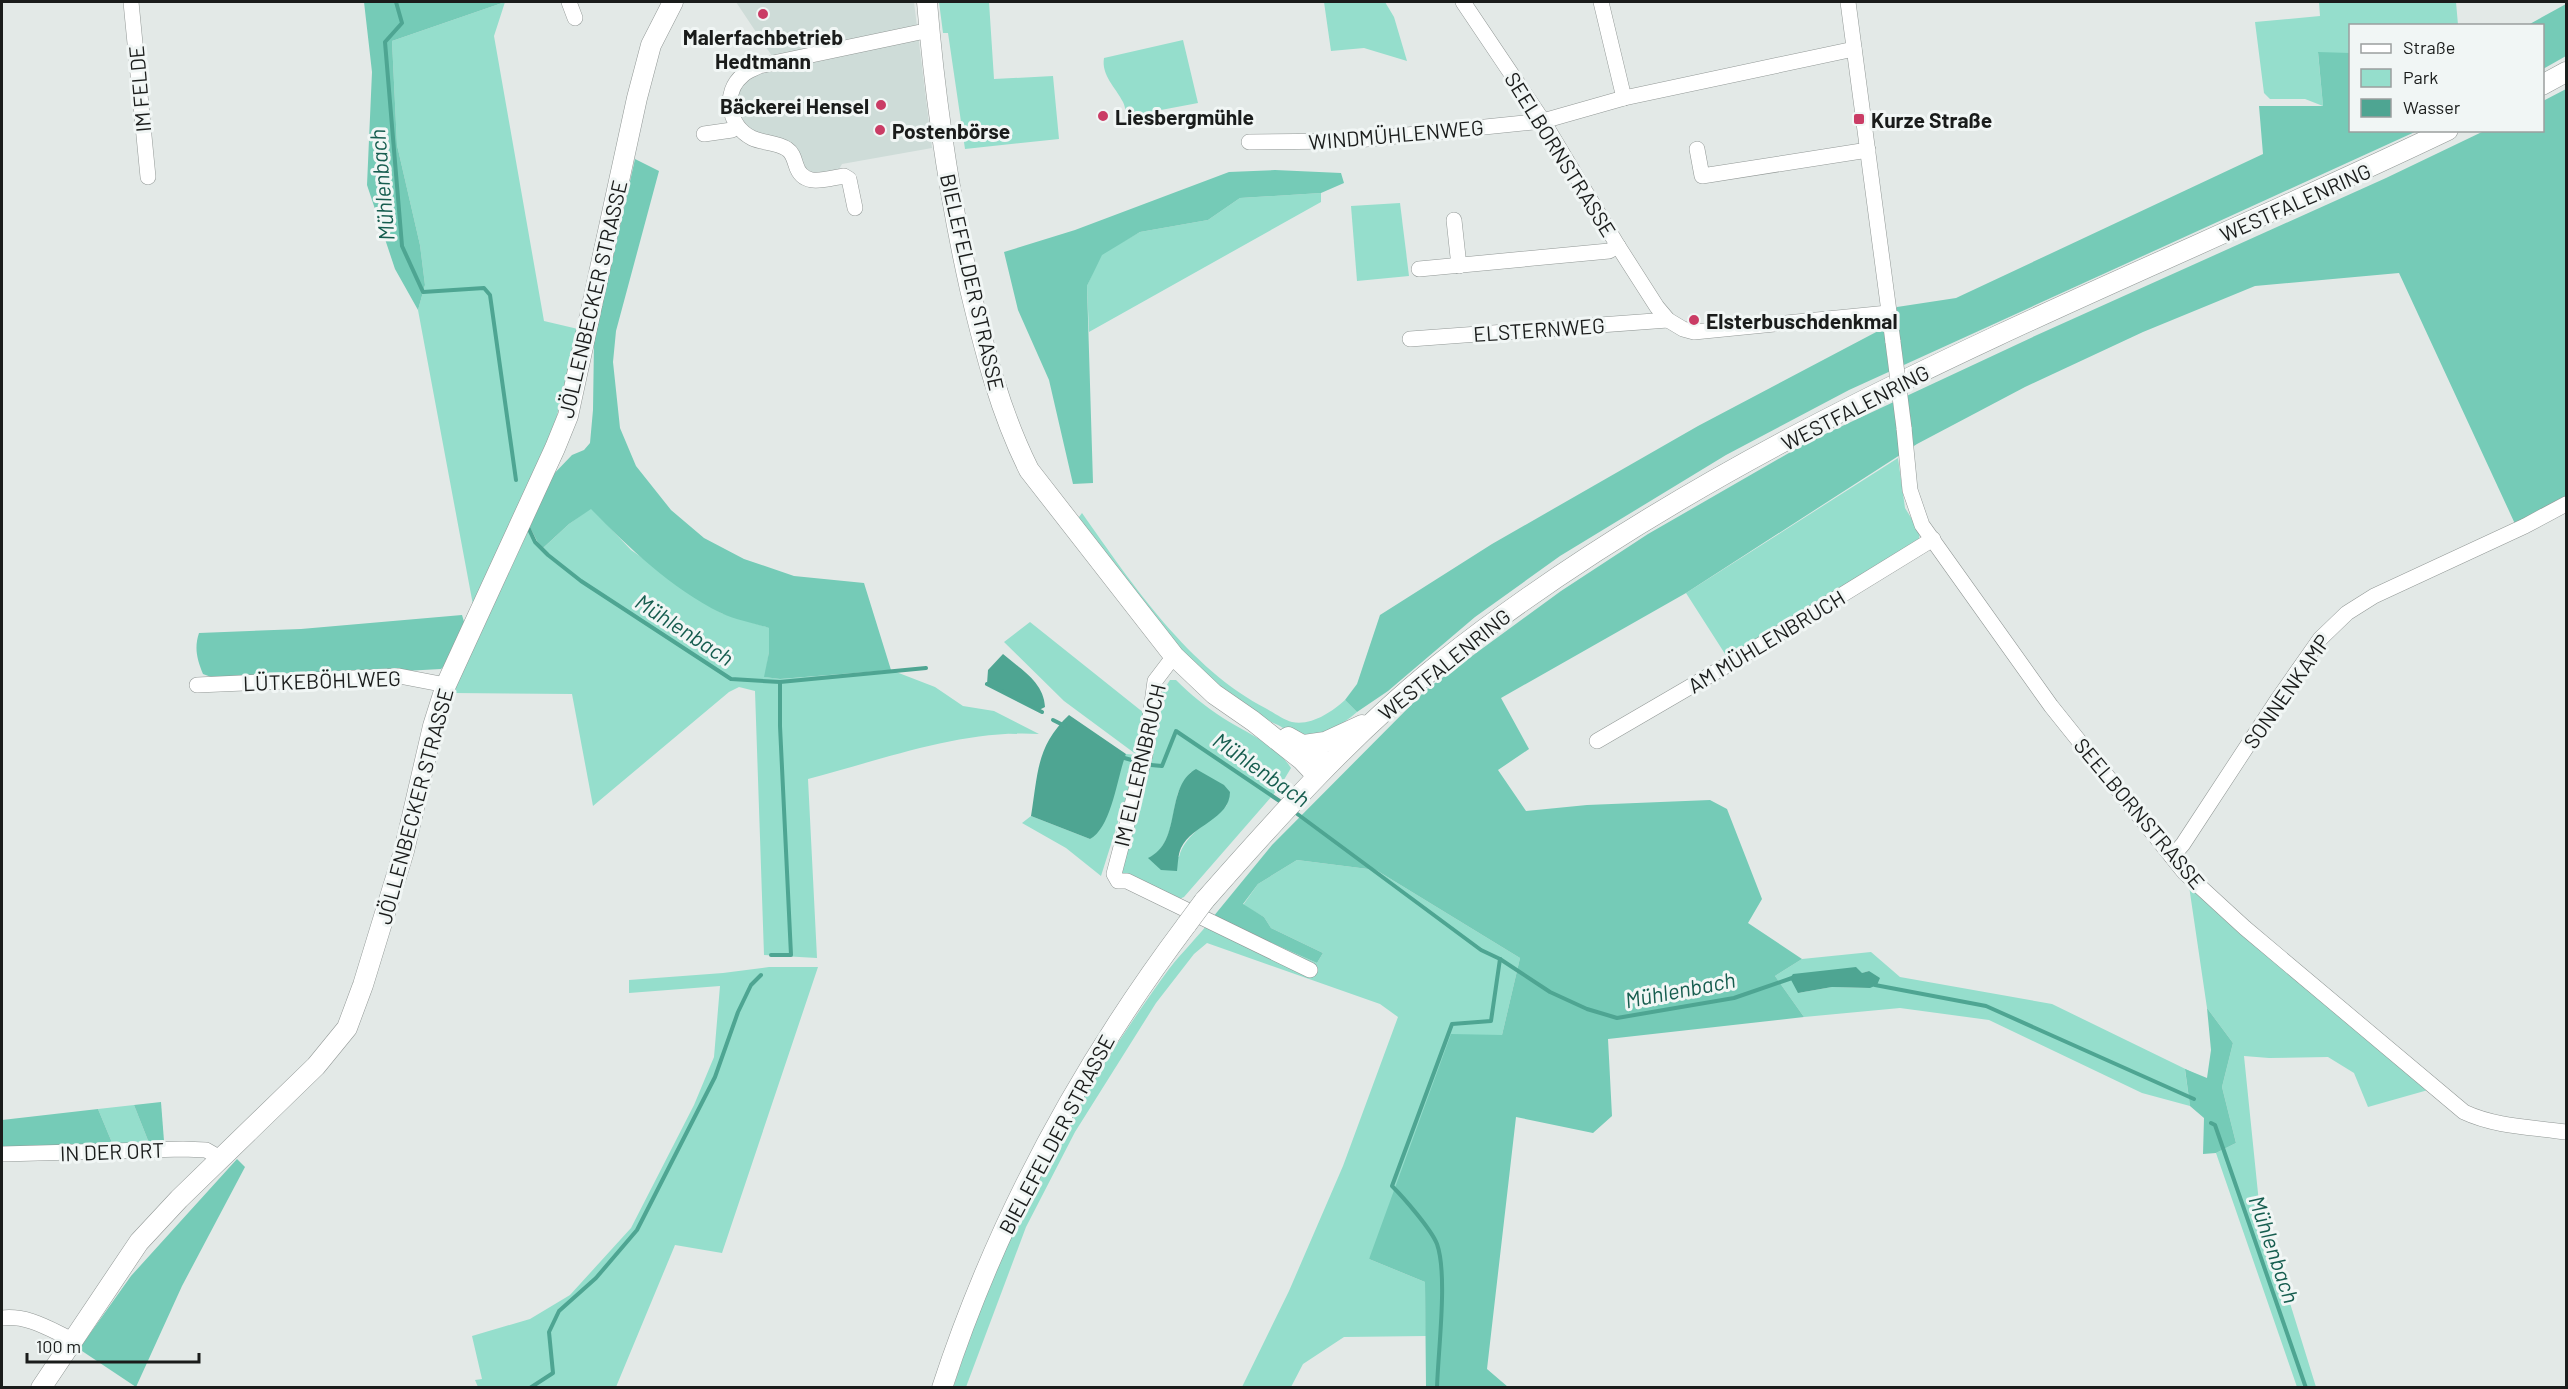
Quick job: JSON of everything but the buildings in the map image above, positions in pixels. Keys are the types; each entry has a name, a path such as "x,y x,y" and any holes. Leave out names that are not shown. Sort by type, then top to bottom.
{"main road":[{"name":"JÖLLENBECKER STRASSE","path":"41,1388 139,1242 220,1158 316,1066 346,1028 363,985 404,851 433,726 446,685 568,416 651,45 673,2"},
{"name":"BIELEFELDER STRASSE","path":"927,2 947,168 962,253 986,358 1013,439 1029,470 1047,497 1174,656 1214,694 1323,770"},
{"path":"2544,84 2566,72"},
{"name":"WESTFALENRING","path":"1323,770 1373,721 1470,640 1576,565 1683,498 1779,444 1991,339 2444,132"},
{"name":"BIELEFELDER STRASSE","path":"1254,721 1304,745 1323,770"},
{"path":"1304,745 1325,742 1373,721"},
{"name":"BIELEFELDER STRASSE","path":"942,1388 967,1314 991,1257 1045,1146 1093,1059 1204,901 1286,808 1323,770"}],"street":[{"name":"IM FELDE","path":"131,2 148,177"},
{"path":"569,2 575,18"},
{"name":"SEELBORNSTRASSE","path":"1463,2 1543,121 1618,246 1657,307 1668,320"},
{"path":"1601,2 1624,98"},
{"name":"SEELBORNSTRASSE","path":"1848,2 1904,428 1910,490 1916,510 1933,539 2051,706 2184,872 2245,928 2464,1112 2497,1123 2566,1132"},
{"path":"855,208 849,179 844,176 813,181 805,179 799,173 794,156 788,149 752,138 736,125 729,101 732,88 742,75 759,66 930,30"},
{"path":"1543,121 1624,98 1854,49"},
{"name":"WINDMÜHLENWEG","path":"1250,142 1348,141 1543,121"},
{"path":"704,134 732,130 736,125"},
{"path":"1697,149 1702,176 1868,150"},
{"path":"1454,220 1459,266"},
{"path":"1419,269 1609,251 1618,246"},
{"path":"1668,320 1683,329 1694,332 1888,313"},
{"name":"ELSTERNWEG","path":"1410,339 1668,320"},
{"name":"SONNENKAMP","path":"2172,857 2320,639 2347,613 2374,596 2525,526 2566,504"},
{"name":"AM MÜHLENBRUCH","path":"1598,741 1736,660 1933,539"},
{"name":"IM ELLERNBRUCH","path":"1174,656 1155,681 1153,711 1145,755 1114,874 1118,881 1127,881 1310,970"},
{"name":"LÜTKEBÖHLWEG","path":"197,685 399,676 446,685"},
{"name":"IN DER ORT","path":"2,1154 183,1149 206,1150 220,1158"},
{"path":"2,1318 29,1319 73,1340"}],"shaded area":[{"path":"364,2 505,2 392,41 397,145 420,245 425,285 418,310 395,269 367,185 372,72"},
{"path":"736,2 914,2 932,148 842,164 838,171 813,175 743,124 734,96 740,85 774,59"},
{"path":"2566,4 2566,56 2544,68 2544,24 2530,24"},
{"path":"2318,52 2349,53 2349,132 2415,132 1849,390 1726,455 1560,556 1475,617 1388,691 1357,712 1345,700 1357,684 1380,615 1492,544 1698,426 1880,330 1897,307 1956,298 2263,154 2259,106 2323,106"},
{"path":"2566,89 2566,512 2518,536 2516,526 2399,273 2255,286 2143,332 2025,387 1917,444 1686,593 1501,698 1529,749 1498,770 1526,811 1587,805 1710,800 1727,809 1762,899 1748,923 1802,959 1775,976 1804,1017 1608,1039 1612,1116 1593,1133 1516,1117 1487,1369 1508,1387 1426,1387 1425,1282 1369,1259 1451,1034 1502,1035 1520,958 1376,870 1297,860 1258,884 1243,904 1264,917 1271,928 1323,953 1317,963 1213,917 1272,845 1427,689 1561,591 1648,534 1808,442 2482,132 2544,132 2544,100"},
{"path":"635,159 659,171 616,331 613,362 620,428 636,466 671,510 704,538 744,559 794,576 864,583 891,670 780,679 764,677 769,652 769,628 721,613 685,592 620,538 591,509 569,524 543,548 537,541 530,527 548,480 572,455 584,450 590,443 594,342"},
{"path":"1275,170 1341,173 1344,183 1321,193 1240,198 1208,220 1140,232 1102,255 1087,286 1093,483 1073,484 1049,380 1018,310 1004,252 1075,230 1229,172"},
{"path":"462,615 465,625 448,662 441,669 222,681 203,674 197,654 199,633 301,629"},
{"path":"2207,1008 2233,1043 2222,1087 2236,1143 2216,1153 2203,1154 2204,1118 2190,1106 2185,1069 2207,1078 2211,1050"},
{"path":"161,1102 164,1141 149,1143 134,1105"},
{"path":"98,1109 113,1145 2,1147 2,1120"},
{"path":"237,1159 245,1167 182,1286 136,1387 79,1349 131,1276"}],"green space":[{"path":"505,2 494,36 544,321 578,329 554,428 473,605 418,310 425,285 420,245 397,145 392,41"},
{"path":"939,2 989,2 994,79 1053,76 1059,139 965,149 948,33 943,33"},
{"path":"1324,2 1385,2 1394,17 1407,61 1364,48 1331,51"},
{"path":"2319,2 2456,2 2458,24 2349,24 2349,53 2318,53 2323,106 2305,99 2270,99 2264,93 2255,22 2320,16"},
{"path":"1183,40 1198,103 1145,113 1130,119 1123,102 1107,76 1104,58"},
{"path":"1321,193 1321,202 1089,332 1087,286 1101,254 1140,232 1208,220 1240,198"},
{"path":"1400,203 1409,276 1357,281 1351,206"},
{"path":"1898,458 1905,508 1920,532 1919,539 1727,657 1686,593"},
{"path":"591,508 631,550 721,613 770,628 765,677 780,679 891,670 935,687 963,706 994,711 1039,734 981,736 952,741 808,779 817,958 764,955 755,691 739,687 729,692 593,806 572,694 453,693 528,531 541,550 569,524"},
{"path":"1082,513 1164,623 1212,671 1239,692 1292,722 1314,720 1345,700 1357,712 1332,729 1303,736 1290,732 1246,708 1190,662 1165,636 1076,521"},
{"path":"1030,622 1144,713 1139,756 1101,876 1066,848 1022,823 1031,816 1090,839 1126,754 1137,755 1064,701 1004,642"},
{"path":"1170,680 1176,680 1211,710 1278,752 1291,768 1279,788 1184,897 1177,900 1122,873 1120,869 1151,762 1161,712 1161,694","holes":["1191,772 1227,805 1193,834 1179,857 1149,858 1157,853 1167,838 1178,793"]},
{"path":"1297,860 1376,870 1520,958 1502,1035 1369,1259 1425,1282 1426,1336 1344,1337 1303,1364 1291,1387 1242,1387 1289,1291 1343,1166 1398,1017 1380,1004 1207,943 1194,954 1156,1003 1075,1132 1026,1227 966,1387 953,1388 999,1263 1056,1142 1078,1103 1152,993 1213,917 1317,963 1323,953 1271,928 1264,917 1243,905 1258,884"},
{"path":"2189,886 2428,1090 2368,1107 2354,1073 2328,1057 2244,1056 2259,1203 2316,1387 2297,1387 2216,1153 2236,1143 2222,1087 2233,1043 2207,1008"},
{"path":"1871,952 1900,977 2052,1004 2206,1079 2185,1070 2190,1106 2142,1093 1989,1020 1900,1008 1804,1017 1775,976 1802,959","holes":["1869,971 1870,988 1832,987 1798,993"]},
{"path":"769,967 818,967 722,1253 675,1245 616,1387 478,1387 475,1380 482,1379 472,1336 530,1319 570,1295 631,1228 694,1105 714,1057 720,986 629,993 629,980"},
{"path":"134,1105 149,1143 113,1145 98,1109"}],"water":[{"path":"1003,654 1036,683 1044,698 1045,707 1039,710 987,684 988,670"},
{"path":"1069,715 1126,754 1109,813 1104,824 1090,839 1031,816 1037,774 1044,750 1050,738"},
{"path":"1196,769 1224,785 1230,792 1228,801 1217,816 1186,840 1180,850 1177,871 1161,870 1148,858 1159,850 1166,840 1180,788 1186,777"},
{"path":"1856,967 1862,973 1869,971 1880,978 1877,985 1870,988 1832,987 1798,993 1790,978 1793,974"}],"waterway":[{"name":"Mühlenbach","path":"396,2 402,23 385,42 402,246 423,292 484,288 490,295 516,480"},
{"name":"Mühlenbach","path":"528,527 535,542 581,581 731,679 780,682 926,668"},
{"path":"771,955 791,955 780,682"},
{"name":"Mühlenbach","path":"987,684 1042,712"},
{"name":"Mühlenbach","path":"1053,720 1065,726"},
{"name":"Mühlenbach","path":"1151,765 1162,766 1176,731 1284,804"},
{"name":"Mühlenbach","path":"1121,757 1135,761"},
{"name":"Mühlenbach","path":"1292,810 1481,950 1500,959 1550,992 1587,1009 1617,1018 1734,998 1792,978"},
{"path":"1437,1388 1442,1314 1442,1274 1437,1244 1429,1230 1392,1186 1452,1024 1491,1021 1500,959"},
{"path":"530,1388 553,1373 549,1332 559,1311 596,1278 637,1230 715,1077 738,1012 751,985 761,975"},
{"name":"Mühlenbach","path":"1875,985 1986,1006 2194,1099"},
{"name":"Mühlenbach","path":"2211,1123 2215,1125 2306,1388"}],"place":[{"name":"Malerfachbetrieb Hedtmann","path":"763,14"},
{"name":"Bäckerei Hensel","path":"881,105"},
{"name":"Liesbergmühle","path":"1103,116"},
{"name":"Kurze Straße","path":"1859,119"},
{"name":"Postenbörse","path":"880,130"},
{"name":"Elsterbuschdenkmal","path":"1694,320"}]}
